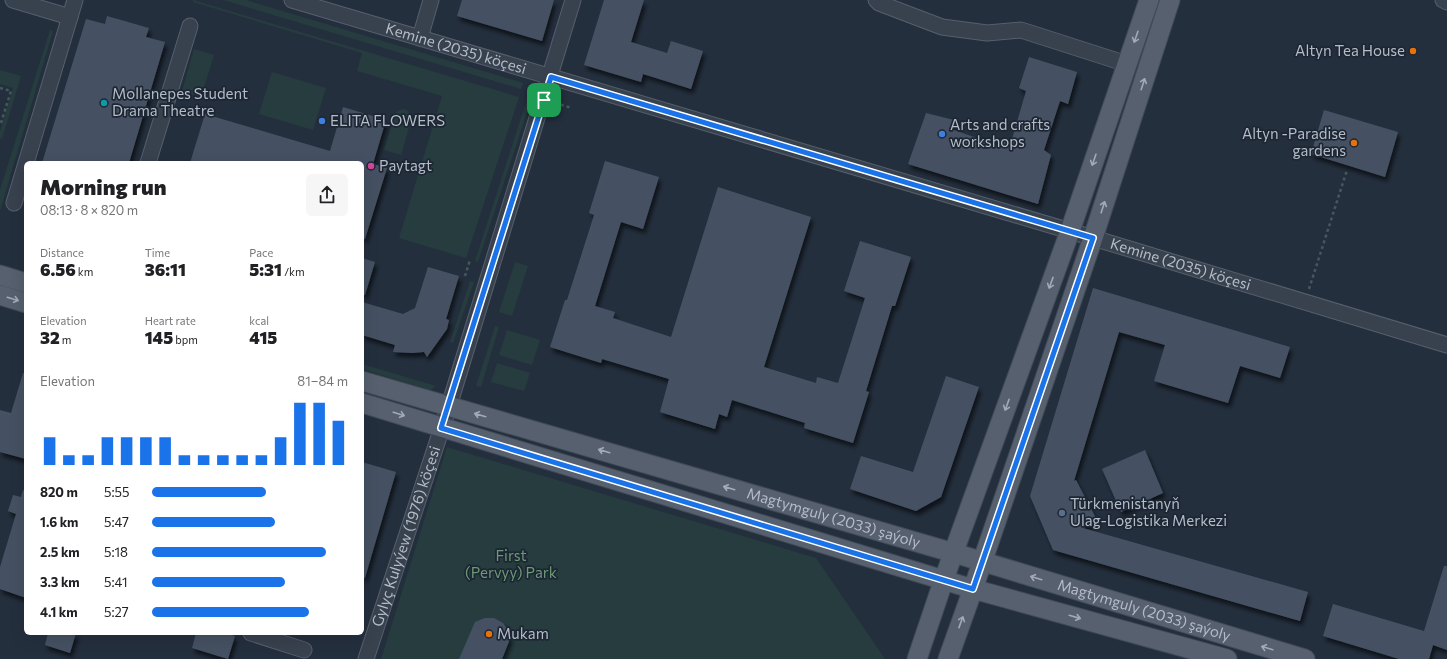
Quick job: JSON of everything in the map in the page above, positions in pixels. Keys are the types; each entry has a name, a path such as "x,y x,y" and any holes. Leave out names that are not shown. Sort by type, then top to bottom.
{"main road":[{"path":"917,659 944,579 1070,232 1149,0"},
{"path":"948,659 1093,238 1170,0"},
{"path":"0,275 24,282"},
{"path":"0,296 24,303"},
{"name":"Magtymguly (2033) şaýoly","path":"364,382 954,554 1305,659"},
{"name":"Magtymguly (2033) şaýoly","path":"364,404 973,589 1227,659"}],"street":[{"path":"13,0 70,17"},
{"path":"27,161 75,0"},
{"name":"Kemine (2035) köçesi","path":"292,0 333,6 420,38 1447,345"},
{"path":"420,38 431,0"},
{"name":"Gylyç Kulyýew (1976) köçesi","path":"366,659 449,406 551,77 573,0"},
{"path":"876,0 879,3 942,27 987,33 1021,30 1127,64"},
{"path":"1443,0 1447,2"},
{"path":"149,161 190,26"},
{"path":"14,203 24,170"},
{"path":"257,635 304,650"}],"path":[{"path":"0,88 11,91 0,126"},
{"path":"0,109 5,111"},
{"path":"1304,302 1347,170"},
{"path":"465,276 470,260"}],"green space":[{"path":"193,0 519,97 466,258 399,238 442,96 357,71 362,53 193,2"},
{"path":"223,0 246,0 523,83 521,89"},
{"path":"50,30 53,31 0,211 0,190"},
{"path":"194,49 214,55 201,97 182,91"},
{"path":"0,70 21,76 2,139 0,138 0,131 13,88 0,84"},
{"path":"272,72 326,88 313,130 259,114"},
{"path":"527,99 531,100 478,262 475,261"},
{"path":"403,109 407,110 412,117 401,155 384,150 394,116 396,112"},
{"path":"515,262 528,266 512,316 499,312"},
{"path":"470,281 474,282 453,343 450,342"},
{"path":"495,326 499,327 481,387 476,386"},
{"path":"507,330 540,340 532,365 499,355"},
{"path":"497,363 530,373 524,391 491,382"},
{"path":"364,365 436,386 430,390 364,370"},
{"name":"First (Pervyy) Park","path":"447,447 816,558 885,659 381,659"}],"building":[{"path":"462,0 554,0 542,41 457,16"},
{"path":"604,0 644,0 631,42 667,53 671,41 703,51 691,89 643,74 641,82 584,65"},
{"name":"Mollanepes Student Drama Theatre","path":"107,16 149,28 146,37 165,42 130,161 43,161 86,19 105,24"},
{"name":"Arts and сrafts workshops","path":"1029,57 1077,72 1068,104 1060,101 1044,150 1051,155 1038,204 908,164 926,113 954,120 951,129 1000,146 1000,139 1012,139 1026,91 1019,88"},
{"name":"Paytagt","path":"343,107 386,120 373,164 387,168 365,239 364,161 191,161 205,114 330,151"},
{"name":"Altyn -Paradise gardens","path":"1324,110 1398,132 1385,177 1311,154"},
{"path":"605,161 659,177 643,229 621,222 595,306 615,312 613,318 671,337 718,187 811,217 764,367 816,383 817,377 838,383 865,298 844,291 860,241 911,257 895,306 892,306 866,391 869,392 853,443 804,428 805,423 732,400 727,417 719,414 715,429 660,412 669,379 602,359 601,363 550,347 565,300 567,300 594,215 589,213"},
{"path":"364,259 375,262 364,295"},
{"path":"428,267 459,276 446,319 449,320 447,329 427,357 424,352 393,352 395,345 364,336 364,303 403,314 415,308"},
{"path":"1093,288 1290,347 1280,378 1240,366 1228,403 1154,381 1165,345 1119,332 1074,481 1076,480 1098,522 1083,528 1308,592 1300,621 1053,550 1030,496"},
{"path":"23,373 24,458 0,452 0,410 11,413"},
{"path":"946,376 979,387 941,497 916,511 850,489 861,456 913,472"},
{"path":"1145,450 1163,493 1121,512 1102,469"},
{"path":"364,463 396,472 364,578"},
{"path":"24,490 24,597 0,589 0,567 16,514 8,511 13,495 21,497"},
{"path":"1444,566 1447,566 1447,650 1433,645 1429,659 1399,659 1323,636 1333,604 1424,631"},
{"name":"Mukam","path":"485,618 494,618 503,623 507,629 510,639 502,659 459,659 475,622"},
{"path":"48,635 75,635 70,653 45,645"},
{"path":"195,635 235,636 228,659 192,648"}],"place":[{"name":"Altyn Tea House","path":"1413,51"},
{"name":"Mollanepes Student Drama Theatre","path":"104,103"},
{"name":"ELITA FLOWERS","path":"322,121"},
{"name":"Arts and сrafts workshops","path":"942,134"},
{"name":"Altyn -Paradise gardens","path":"1354,143"},
{"name":"Paytagt","path":"371,166"},
{"name":"Türkmenistanyň Ulag-Logistika Merkezi","path":"1062,513"},
{"name":"Mukam","path":"489,634"}],"route":[{"path":"551,77 1093,238 973,589 888,562 441,428 544,100 551,77"}]}
